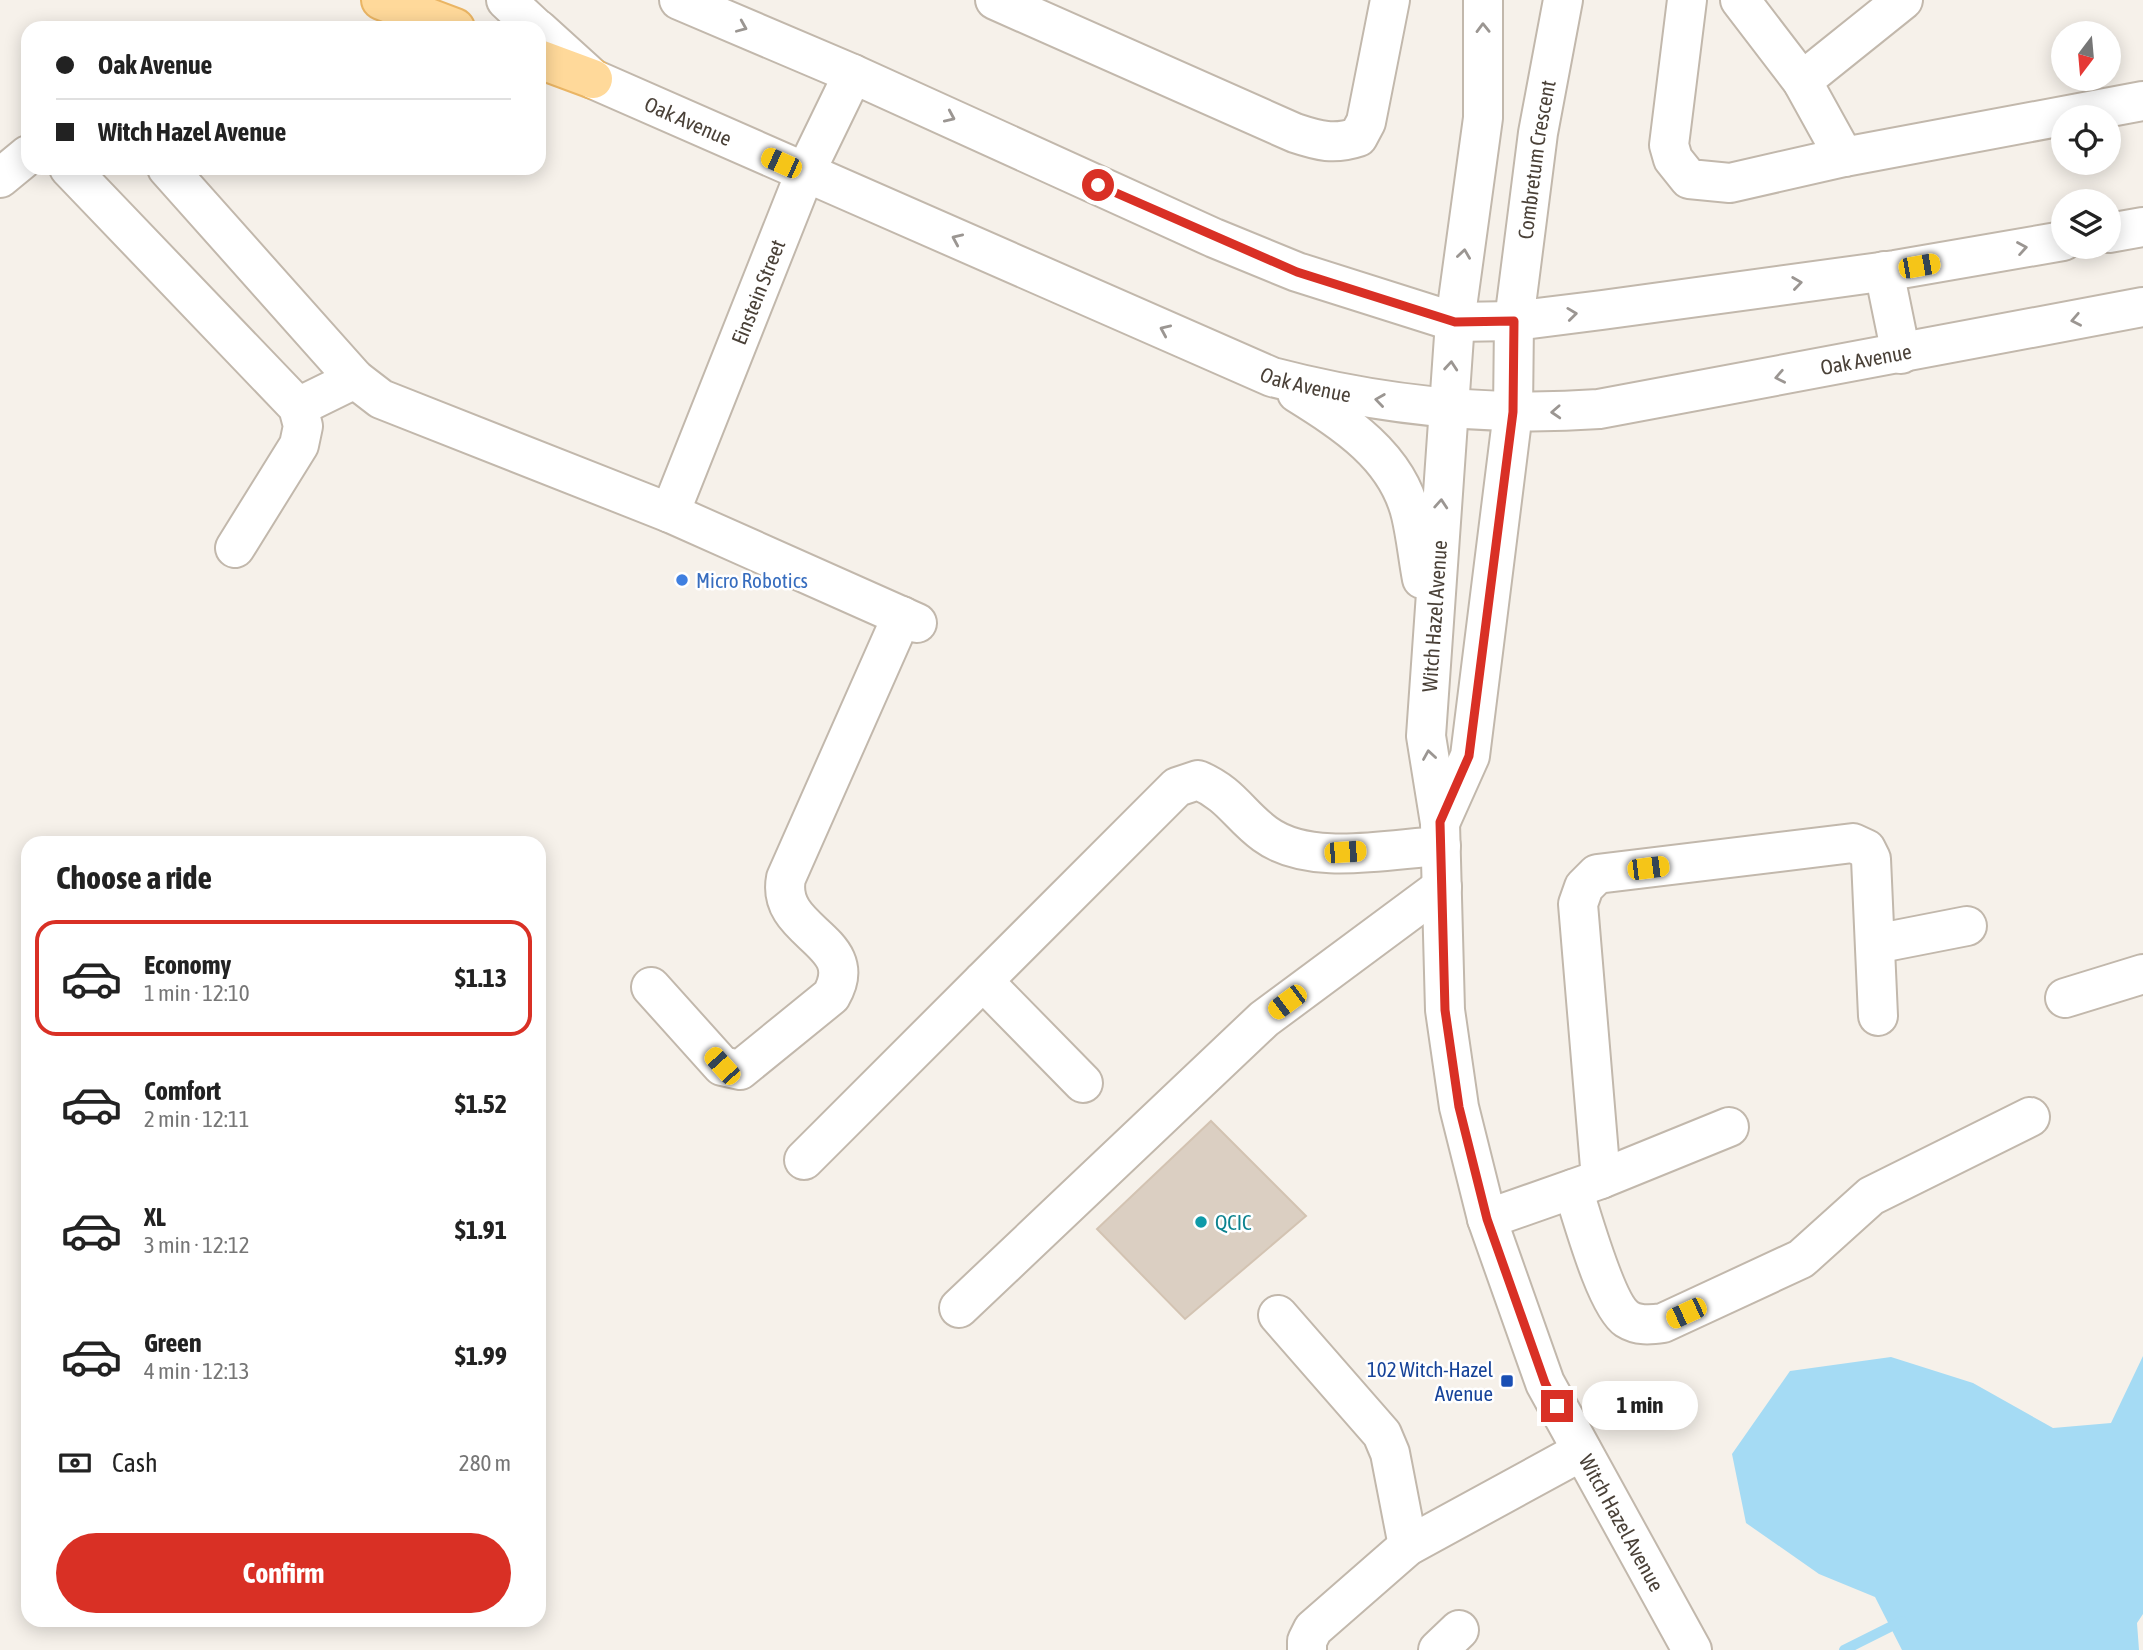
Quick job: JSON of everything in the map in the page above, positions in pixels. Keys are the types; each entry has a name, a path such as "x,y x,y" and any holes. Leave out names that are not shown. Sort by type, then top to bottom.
{"main road":[{"path":"380,0 437,21"},
{"path":"546,62 593,79"}],"street":[{"name":"Oak Avenue","path":"506,0 529,21"},
{"path":"679,0 853,74 1214,238 1297,272 1455,322 1514,321 1884,271 2051,243"},
{"path":"995,0 1283,128 1323,143 1358,137 1366,122 1390,0"},
{"path":"1455,322 1483,118 1483,0"},
{"name":"Combretum Crescent","path":"1513,412 1514,321 1538,133 1563,0"},
{"path":"1687,0 1668,145 1679,169 1689,179 1730,183 1844,157 2143,101"},
{"path":"1740,0 1802,81 1844,157"},
{"path":"1802,81 1903,0"},
{"name":"Oak Avenue","path":"546,36 593,79 1272,377 1344,395 1448,409 1513,412 1598,409 2143,307"},
{"name":"Einstein Street","path":"670,513 805,173 853,74"},
{"path":"0,178 21,161"},
{"path":"76,175 298,407 303,426 299,445 235,548"},
{"path":"173,175 368,389 670,513 909,620 786,878 783,892 790,911 835,956 840,968 839,982 831,996 740,1070 730,1070 722,1066 651,987"},
{"path":"2121,231 2143,227"},
{"path":"1884,271 1901,354"},
{"name":"Witch Hazel Avenue","path":"1455,322 1426,736 1441,834 1445,1010 1459,1107 1487,1219 1545,1383 1692,1650"},
{"path":"1272,377 1338,419 1369,445 1393,472 1411,513 1432,640"},
{"path":"298,407 368,389"},
{"name":"Witch Hazel Avenue","path":"1441,834 1469,756 1513,412"},
{"path":"804,1160 1177,787 1198,780 1219,789 1264,834 1289,849 1321,854 1441,834"},
{"path":"1878,1016 1871,859 1866,849 1853,843 1597,874 1584,887 1578,904 1587,1184 1612,1302 1626,1318 1645,1326 1663,1323 1801,1259 1871,1196 2030,1117"},
{"path":"959,1308 1264,1019 1442,887"},
{"path":"1875,944 1967,926"},
{"path":"2065,998 2143,974"},
{"path":"983,981 1083,1083"},
{"path":"1487,1219 1587,1184 1729,1127"},
{"path":"1278,1315 1382,1434 1390,1453 1408,1546"},
{"path":"1307,1650 1307,1641 1313,1629 1408,1546 1582,1451"}],"water":[{"path":"2143,1356 2143,1614 2137,1623 2139,1650 1902,1650 1875,1597 1819,1574 1746,1523 1732,1454 1790,1371 1891,1357 1973,1383 2053,1428 2111,1423"}],"building":[{"name":"QCIC","path":"1211,1121 1306,1216 1185,1319 1097,1229"}],"waterway":[{"path":"1844,1650 1902,1621"}],"place":[{"name":"Micro Robotics","path":"682,580"},
{"name":"QCIC","path":"1201,1222"},
{"name":"102 Witch-Hazel Avenue","path":"1507,1381"}],"route":[{"path":"1098,185 1297,272 1455,322 1514,321 1513,412 1469,756 1440,822 1445,1010 1459,1107 1487,1219 1545,1383 1557,1406"}]}
